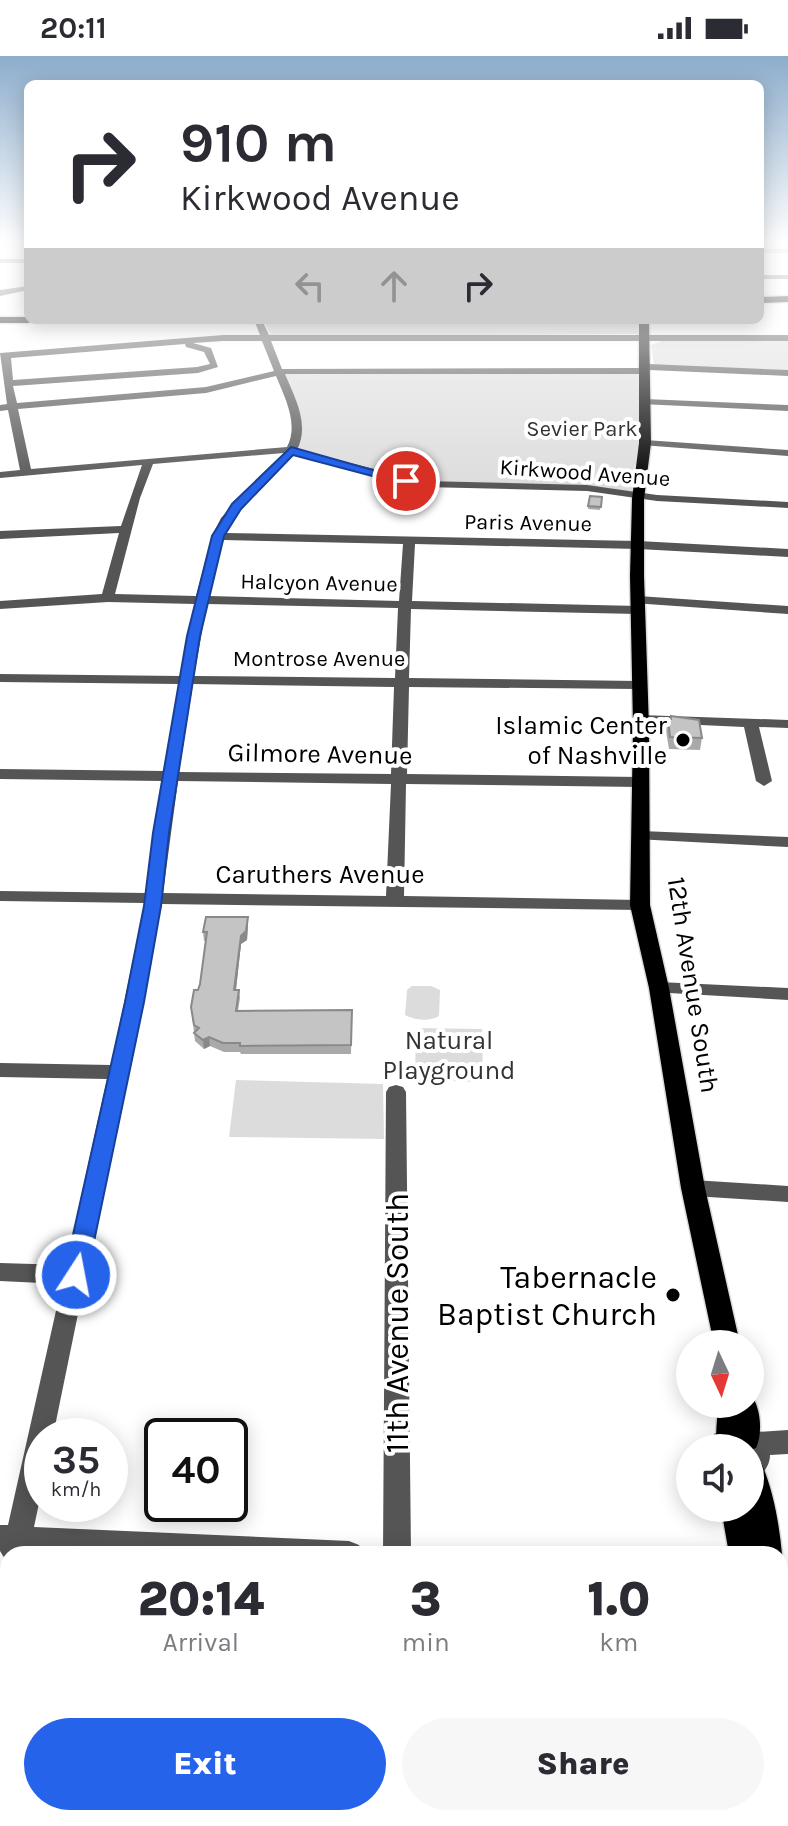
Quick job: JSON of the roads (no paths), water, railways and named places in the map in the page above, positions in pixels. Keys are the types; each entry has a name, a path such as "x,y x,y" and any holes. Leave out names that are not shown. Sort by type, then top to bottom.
{"main road":[{"name":"12th Avenue South","path":"644,325 645,443 638,545 640,905 659,988 693,1188 723,1330"},
{"path":"738,1522 743,1546"},
{"path":"764,1522 766,1546"}],"street":[{"path":"79,1546 11,1544 76,1275 118,1072 153,899 187,680 218,536 236,507 291,451 298,437 298,425 280,371 260,325"},
{"path":"26,472 3,356 178,340 265,337 788,338"},
{"path":"8,383 198,370 215,365 206,348 183,345 178,340"},
{"path":"0,408 206,390 280,371 643,369 788,373"},
{"path":"645,402 788,408"},
{"path":"645,443 788,453"},
{"name":"Kirkwood Avenue","path":"0,475 291,451 414,482 587,488 639,496 788,505"},
{"path":"108,598 126,529 149,461"},
{"path":"0,535 126,529"},
{"name":"Paris Avenue","path":"218,536 638,545 788,553"},
{"path":"395,901 409,540"},
{"name":"Halcyon Avenue","path":"0,605 108,598 788,610"},
{"name":"Montrose Avenue","path":"0,678 638,685"},
{"path":"640,719 788,724"},
{"path":"750,722 764,781"},
{"name":"Gilmore Avenue","path":"0,774 639,782"},
{"path":"641,836 788,842"},
{"name":"Caruthers Avenue","path":"0,896 640,905"},
{"path":"659,988 788,994"},
{"path":"0,1070 118,1072"},
{"name":"11th Avenue South","path":"396,1092 397,1546"},
{"path":"693,1188 788,1194"},
{"path":"0,1272 76,1275"},
{"path":"764,1447 788,1442"}],"place":[{"name":"Islamic Center of Nashville","path":"683,740"},
{"name":"Tabernacle Baptist Church","path":"673,1295"}],"park label":[{"name":"Sevier Park","path":"582,429"},
{"name":"Natural Playground","path":"449,1055"}]}
